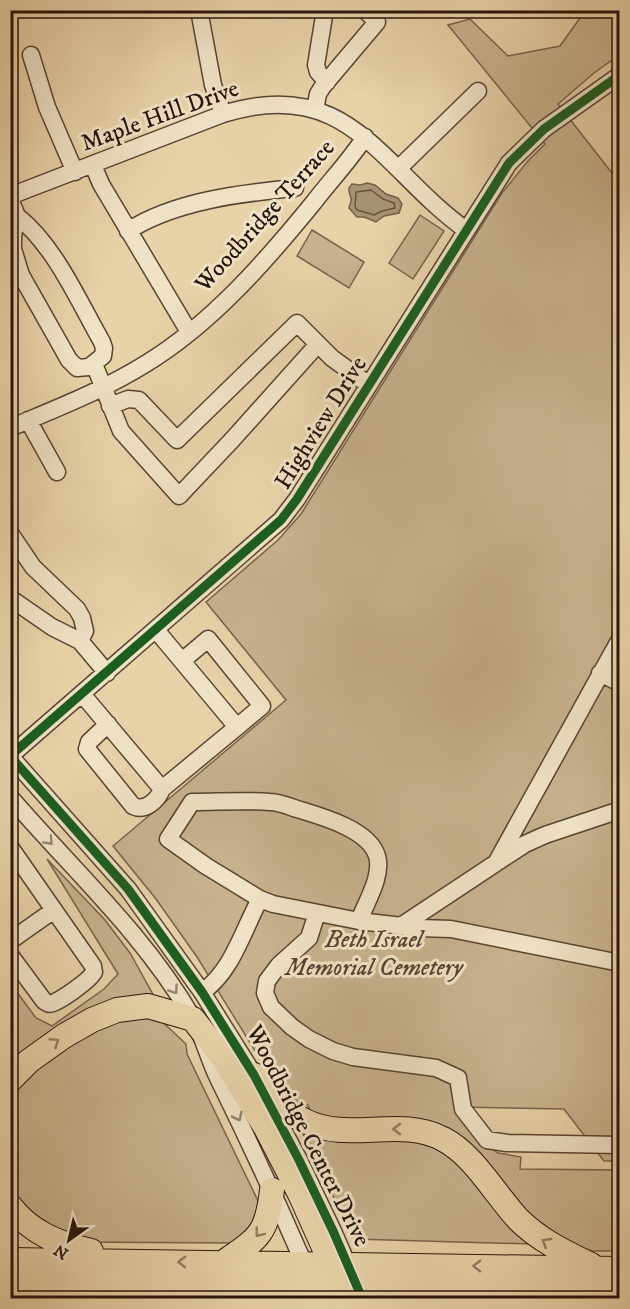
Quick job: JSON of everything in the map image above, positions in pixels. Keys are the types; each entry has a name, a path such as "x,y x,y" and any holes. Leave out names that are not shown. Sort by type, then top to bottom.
{"highway":[{"path":"10,1080 29,1061 55,1042 83,1024 117,1010 148,1006 202,1013 224,1059 266,1128 300,1194 329,1283"},
{"path":"254,1075 290,1111 315,1125 343,1130 412,1130 428,1132 445,1140 467,1158 501,1200 528,1228 547,1243 609,1268"},
{"path":"224,1262 250,1244 263,1229 268,1218 272,1190"},
{"path":"10,1206 33,1229 60,1243 140,1261"},
{"path":"10,1260 303,1263 316,1269 329,1283 360,1293 449,1287 620,1290"},
{"path":"10,1281 58,1290 99,1290 198,1284 329,1283 609,1268"},
{"path":"198,1284 228,1299"},
{"path":"449,1287 472,1299"}],"street":[{"path":"199,10 213,86 223,114"},
{"path":"325,10 316,65 318,72 327,82"},
{"path":"315,110 318,94 377,22 365,10"},
{"path":"31,55 47,107 75,171"},
{"name":"Highview Drive","path":"10,756 281,520 297,499 498,179 525,146 555,120 620,75"},
{"path":"399,168 478,91"},
{"name":"Maple Hill Drive","path":"10,198 223,114 247,108 292,106 315,110 336,118 365,137 441,211 466,230"},
{"name":"Woodbridge Terrace","path":"10,428 104,388 148,363 189,332 269,255 365,137"},
{"path":"93,165 128,231 189,332"},
{"path":"128,231 157,217 200,203 243,194 295,188"},
{"path":"10,198 16,216 14,249 18,267 28,290 73,365 83,369 94,364 104,354 102,342 48,249 16,216"},
{"path":"110,406 128,399 139,400 177,440 297,323 338,363 369,385"},
{"path":"94,364 125,437 179,496 318,344"},
{"path":"28,420 57,472"},
{"path":"10,533 33,567 80,614 85,631 80,640"},
{"path":"10,598 52,627 80,640 107,673"},
{"path":"156,630 237,727"},
{"path":"108,724 89,741 87,749 133,807 139,809 160,795 162,789 262,706 208,639 182,661"},
{"path":"496,863 620,639"},
{"path":"600,673 620,684"},
{"path":"82,694 162,789"},
{"name":"Woodbridge Center Drive","path":"10,756 128,889 202,992 202,1013 212,1065 272,1190 303,1263"},
{"name":"Woodbridge Center Drive","path":"10,797 122,921 254,1075 309,1180 329,1283"},
{"path":"359,921 367,898 377,880 377,856 366,840 347,827 273,801 192,802 168,839 206,866 260,899 273,904 359,921 451,929 620,963"},
{"path":"401,926 525,844 620,810"},
{"path":"10,847 93,966 93,975 53,1003 48,1004 10,955"},
{"path":"202,992 214,983 224,970 260,899"},
{"path":"10,941 54,910"},
{"path":"317,913 309,938 273,970 266,984 267,1001 276,1013 292,1027 309,1039 333,1051 352,1057 436,1068 458,1078 463,1109 488,1140 507,1143 620,1145"}],"green space":[{"name":"Beth Israel Memorial Cemetery","path":"585,11 619,11 619,55 558,104 619,182 619,1161 604,1161 564,1109 460,1107 473,1136 498,1153 521,1157 520,1169 619,1170 619,1251 592,1251 557,1240 527,1216 458,1142 312,1118 308,1105 296,1106 280,1091 197,957 156,899 113,846 286,700 206,602 278,540 301,514 502,193 545,144 448,25 470,19 508,56 560,46"},
{"path":"420,215 444,231 413,279 389,263"},
{"path":"312,230 364,262 349,288 297,256"},
{"path":"47,859 105,920 130,953 155,998 11,1069 11,984 36,1018 52,1026 104,989 118,974"},
{"path":"154,1014 186,1044 187,1054 260,1205 249,1231 233,1243 73,1242 11,1197 10,1093 19,1077 110,1018"},
{"path":"299,1126 425,1137 450,1149 531,1244 354,1239"}],"water":[{"path":"367,183 398,198 402,204 399,213 384,216 376,222 357,217 349,208 351,199 349,189 352,184"}],"cycle path":[{"path":"10,756 281,520 297,499 509,163 544,129 620,75"},
{"path":"10,756 128,889 202,992 254,1075 299,1160 362,1298"}]}
